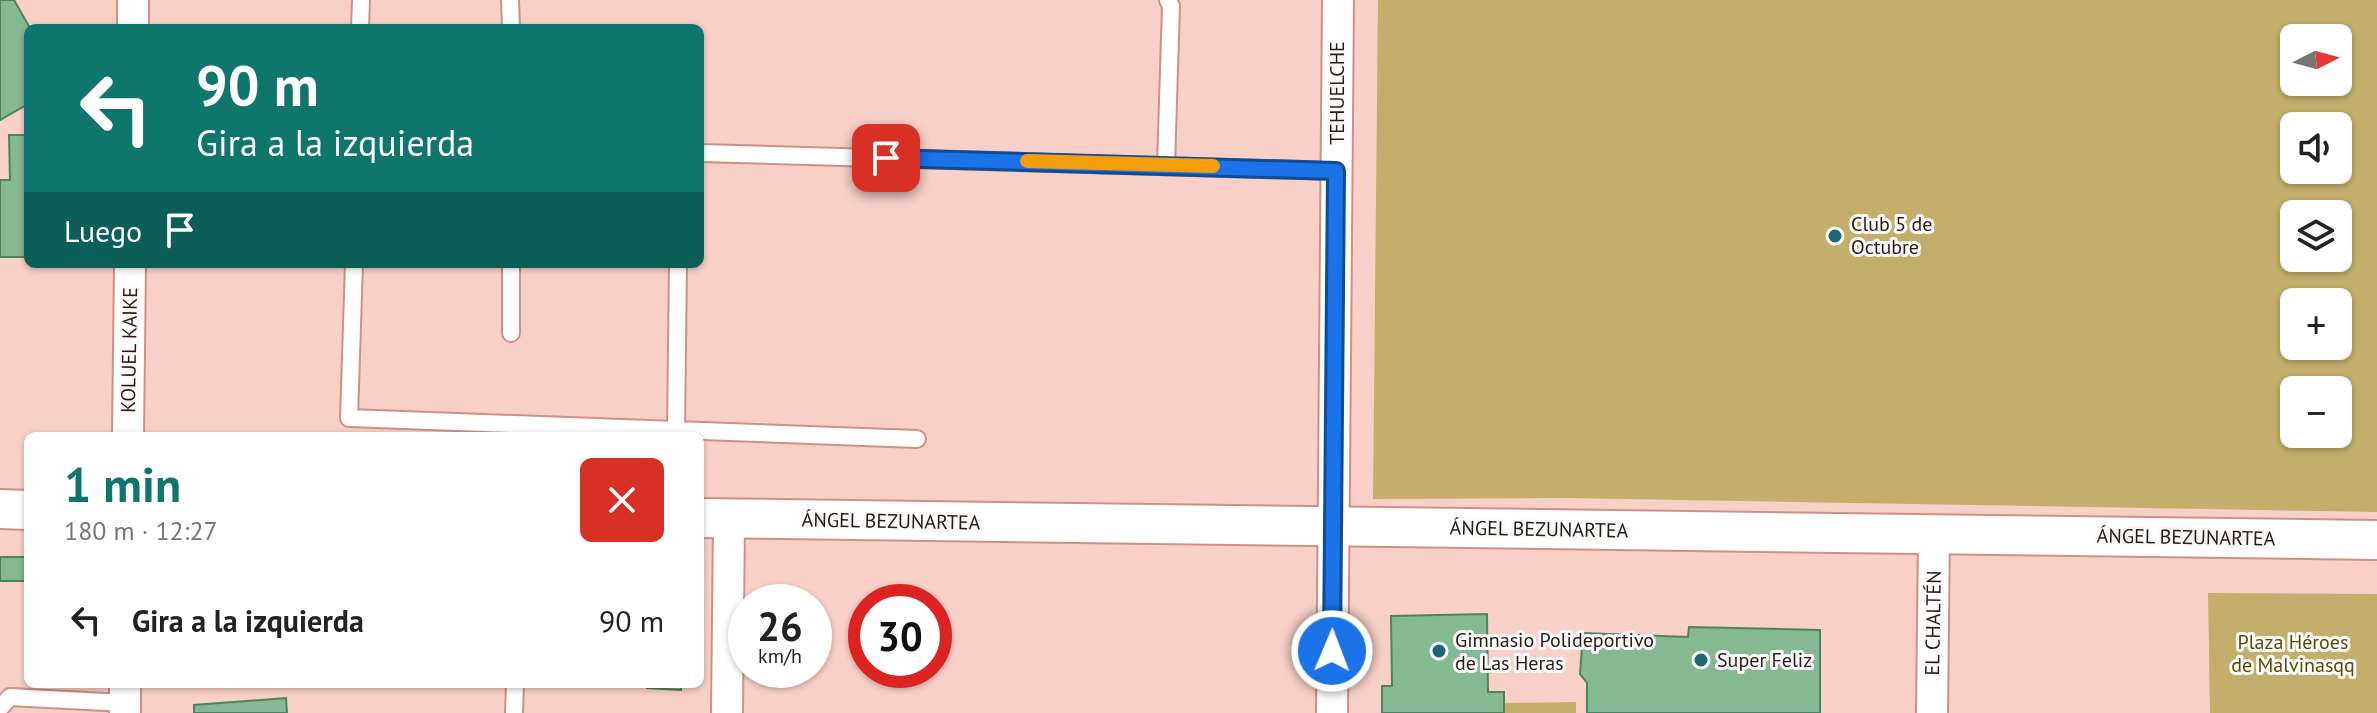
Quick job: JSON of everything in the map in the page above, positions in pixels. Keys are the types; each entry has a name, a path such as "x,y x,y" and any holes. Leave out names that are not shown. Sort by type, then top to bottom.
{"street":[{"path":"133,0 133,24"},
{"name":"TEHUELCHE","path":"1332,713 1338,0"},
{"name":"KOLUEL KAIKE","path":"128,432 130,268"},
{"path":"0,509 24,510"},
{"path":"714,518 727,713"},
{"name":"ÁNGEL BEZUNARTEA","path":"714,518 2377,540"},
{"name":"EL CHALTÉN","path":"1932,713 1934,534"}],"lane":[{"path":"360,24 361,0"},
{"path":"510,0 511,24"},
{"path":"1166,165 1171,6 1168,0"},
{"path":"704,153 1336,171"},
{"path":"354,268 349,418 917,439"},
{"path":"511,268 511,333"},
{"path":"676,430 678,268"},
{"path":"514,713 515,688"},
{"path":"0,708 10,697 125,700"}],"green space":[{"name":"Club 5 de Octubre","path":"1378,0 2377,0 2377,512 1568,498 1373,499"},
{"name":"Plaza Héroes de Malvinasqq","path":"2208,593 2377,594 2377,713 2210,713"},
{"path":"1576,702 1576,713 1504,713 1504,703"}],"building":[{"path":"0,0 14,0 28,24 24,24 24,106 0,120"},
{"path":"9,135 24,135 24,257 0,257 0,180 10,180"},
{"path":"0,557 24,557 24,581 0,581"},
{"name":"Gimnasio Polideportivo de Las Heras","path":"1487,614 1488,692 1504,692 1504,713 1382,713 1382,686 1392,686 1391,616"},
{"name":"Super Feliz","path":"1689,627 1820,630 1820,713 1587,713 1587,683 1580,674 1583,633 1688,637"},
{"path":"286,698 287,713 194,713 194,705"}],"slow traffic":[{"path":"1027,161 1213,166"}],"place":[{"name":"Club 5 de Octubre","path":"1835,236"},
{"name":"Gimnasio Polideportivo de Las Heras","path":"1439,651"},
{"name":"Super Feliz","path":"1701,660"}],"route":[{"path":"886,158 1336,171 1332,651"}]}
